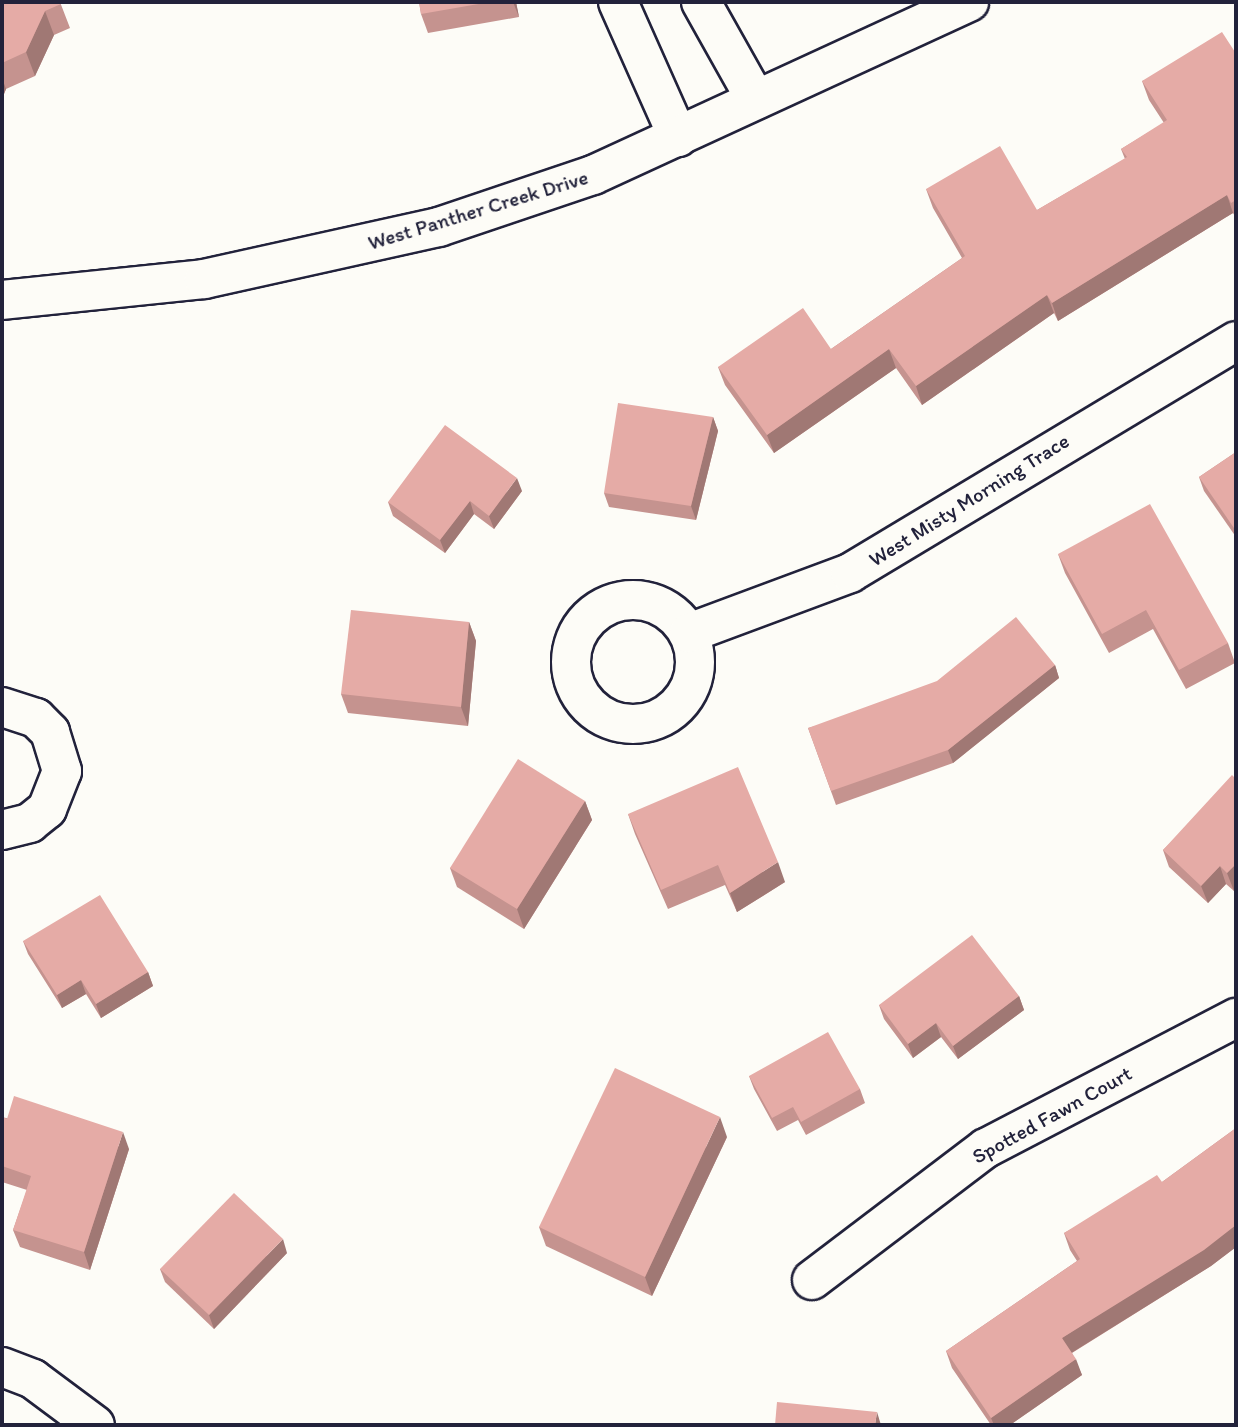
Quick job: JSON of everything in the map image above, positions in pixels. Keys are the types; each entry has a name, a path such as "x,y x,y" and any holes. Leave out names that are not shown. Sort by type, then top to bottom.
{"street":[{"path":"618,2 678,137"},
{"path":"701,2 756,100"},
{"name":"West Panther Creek Drive","path":"887,37 938,2"},
{"name":"West Panther Creek Drive","path":"2,300 204,279 314,259 439,228 593,175 887,37 969,2"},
{"name":"West Misty Morning Trace","path":"689,633 850,573 1236,341"},
{"path":"2,706 36,718 50,732 62,771 47,809 30,823 2,830"},
{"name":"Spotted Fawn Court","path":"812,1280 986,1148 1236,1018"},
{"path":"2,1367 33,1379 95,1425"}],"building":[{"path":"2,2 61,4 45,11 26,52 2,63"},
{"path":"419,2 490,2 421,14"},
{"path":"1222,32 1236,52 1236,200 1231,203 1227,195 1052,303 1047,295 916,386 889,349 767,435 718,367 803,308 831,349 965,256 926,189 1000,146 1037,210 1127,157 1121,149 1167,120 1142,81"},
{"path":"618,403 713,417 691,506 604,493"},
{"path":"445,425 517,478 489,516 470,501 440,540 388,502"},
{"path":"1236,452 1236,531 1199,477"},
{"path":"1150,504 1228,643 1179,670 1146,610 1102,634 1058,554"},
{"path":"351,610 469,622 461,707 341,694"},
{"path":"1016,617 1055,665 948,750 831,791 808,728 937,681"},
{"path":"518,759 585,801 517,909 450,868"},
{"path":"738,767 778,862 730,893 718,865 661,890 628,814"},
{"path":"1232,775 1236,779 1236,864 1227,873 1220,866 1201,886 1163,850"},
{"path":"100,895 148,972 96,1004 81,980 57,995 23,941"},
{"path":"972,935 1019,996 953,1046 936,1023 908,1044 879,1005"},
{"path":"828,1032 860,1089 801,1122 793,1107 772,1118 749,1076"},
{"path":"615,1068 720,1117 645,1277 539,1227"},
{"path":"14,1096 123,1132 84,1252 13,1230 31,1176 2,1166 2,1117 7,1119"},
{"path":"1236,1128 1236,1225 1204,1250 1062,1338 1076,1359 991,1418 946,1351 1080,1259 1064,1233 1157,1175 1162,1182"},
{"path":"234,1193 283,1239 209,1315 160,1269"},
{"path":"777,1402 877,1412 875,1425 775,1425"}]}
